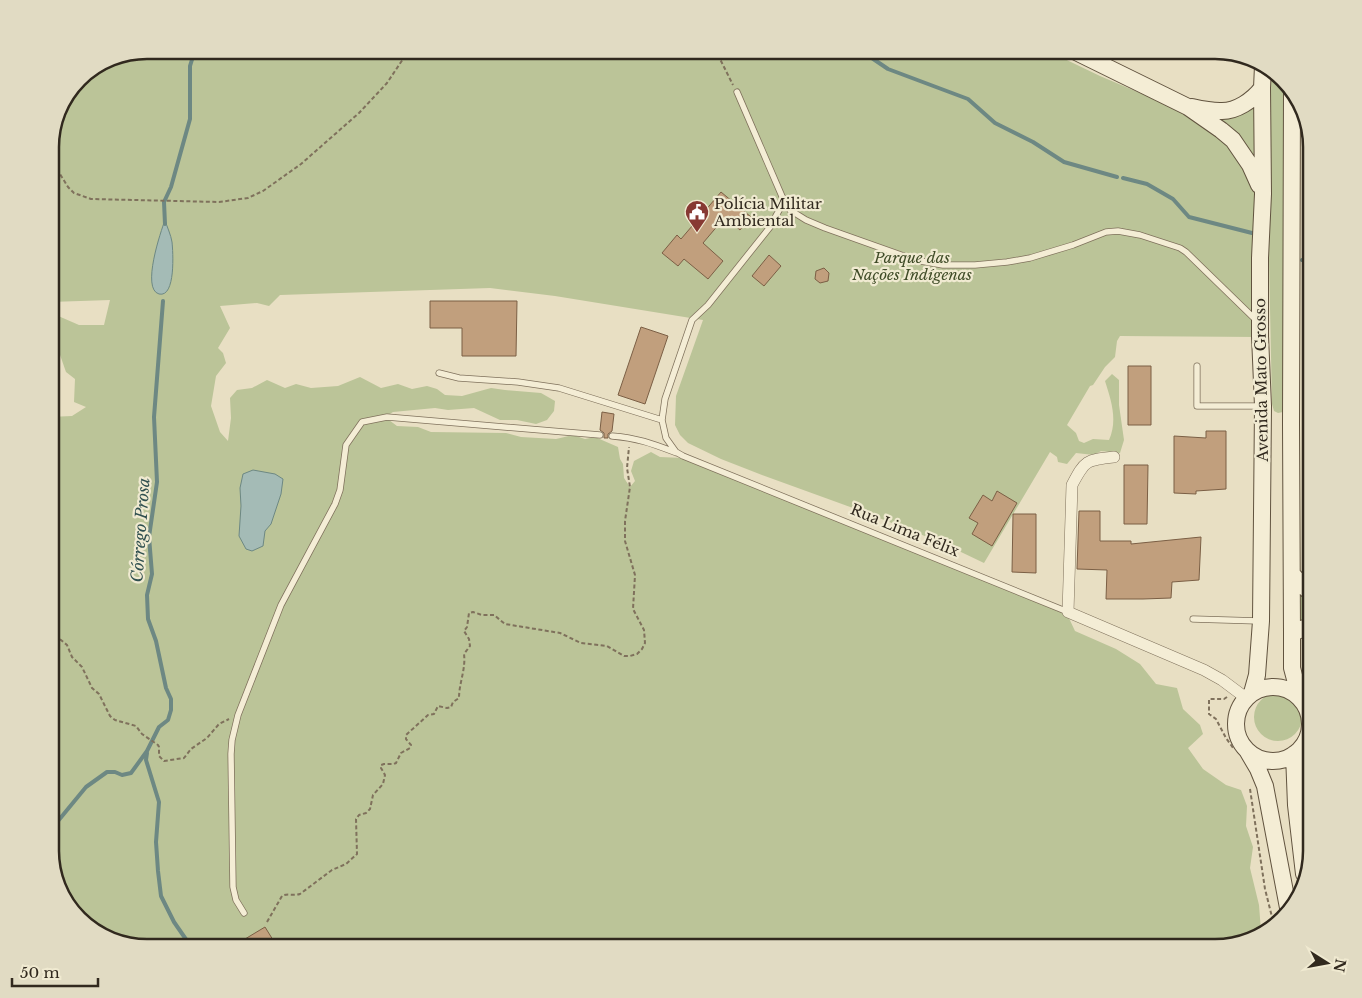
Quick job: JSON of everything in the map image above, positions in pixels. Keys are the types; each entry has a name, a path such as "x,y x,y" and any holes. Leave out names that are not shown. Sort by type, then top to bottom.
{"main road":[{"path":"1090,59 1188,107 1222,130 1233,140 1250,164 1263,194"},
{"name":"Avenida Mato Grosso","path":"1249,696 1257,676 1261,621 1263,406 1260,258 1263,194 1263,73"},
{"path":"1188,107 1221,112 1231,110 1249,101 1262,88"},
{"name":"Avenida Mato Grosso","path":"1292,105 1292,668 1300,698"},
{"path":"1263,424 1291,424"},
{"path":"1292,574 1303,586"},
{"path":"1292,633 1303,629"},
{"path":"1287,902 1266,786 1258,769 1242,751 1237,728 1237,717 1240,707 1249,696 1261,688 1282,687 1292,691 1303,702"},
{"path":"1242,751 1263,760 1274,761 1285,759 1303,750"},
{"path":"1303,750 1296,805 1303,862"}],"street":[{"path":"1068,612 1072,485 1081,467 1092,459 1114,457"},
{"name":"Rua Lima Félix","path":"1068,612 1204,670 1249,696"}],"lane":[{"path":"737,92 784,201 790,210 806,220 915,260 944,265 975,265 1030,258 1073,245 1106,232 1118,231 1140,235 1180,248 1192,256 1260,325"},
{"name":"Rua Lima Félix","path":"784,201 770,227 708,305 692,320 665,399 662,420 666,438 676,452 683,456 1068,612"},
{"path":"1197,366 1197,406 1263,406"},
{"path":"439,373 458,378 518,382 559,388 662,420"},
{"path":"244,913 236,900 233,887 231,754 238,715 281,605 335,504 340,490 346,445 362,422 387,417 600,435"},
{"path":"612,436 647,442 683,456"},
{"path":"1193,619 1261,621"}],"path":[{"path":"59,172 74,193 91,198 219,202 248,198 262,191 301,164 359,113 387,83 403,59"},
{"path":"720,59 737,92"},
{"path":"266,922 282,896 300,894 332,870 346,864 357,854 356,819 359,815 366,813 370,809 374,795 383,784 385,776 381,765 396,763 401,753 410,748 411,745 406,739 406,734 428,715 434,714 438,706 451,707 453,702 459,698 459,688 465,661 464,654 470,646 469,639 464,631 467,627 470,613 494,615 505,624 560,633 581,643 607,646 624,656 637,654 642,649 645,643 644,630 633,609 635,576 625,541 625,521 630,487 627,468 630,438"},
{"path":"59,639 67,646 72,657 82,668 92,688 99,694 110,716 115,720 136,726 142,734 158,745 159,756 164,761 184,758 191,748 207,738 219,724 238,715"},
{"path":"1228,696 1224,699 1209,699 1209,714 1216,719 1226,738 1242,751"},
{"path":"1250,787 1264,889 1272,918"}],"green space":[{"name":"Parque das Nações Indígenas","path":"1065,59 1187,113 1218,133 1254,182 1259,206 1258,337 1120,336 1117,341 1115,357 1105,367 1093,385 1090,386 1067,425 1076,433 1079,441 1084,443 1093,439 1109,440 1112,433 1113,418 1105,381 1112,374 1119,380 1119,405 1124,440 1120,453 1101,451 1094,455 1076,453 1067,464 1058,462 1057,457 1050,452 984,563 940,542 721,459 688,443 680,435 675,425 676,396 703,320 555,296 490,288 280,295 269,306 257,303 220,306 230,328 218,348 223,353 226,363 216,376 211,406 220,432 228,441 231,418 230,398 237,390 252,388 267,380 285,388 296,384 311,388 338,386 360,377 381,388 398,384 412,389 427,386 437,389 445,395 462,396 491,388 541,393 555,401 554,411 547,420 536,424 517,420 500,420 474,408 448,410 435,408 393,412 385,417 397,426 418,427 431,432 506,433 521,437 556,439 573,435 585,439 595,437 618,447 623,464 624,478 630,487 635,481 631,471 634,461 651,452 660,457 683,458 1067,614 1075,631 1116,649 1140,664 1156,684 1177,688 1183,709 1200,725 1203,734 1188,748 1203,769 1226,785 1241,790 1247,806 1246,826 1253,847 1250,868 1259,905 1261,926 1244,935 1215,939 147,939 118,935 108,930 93,921 77,905 65,885 59,857 59,417 72,416 86,407 74,402 75,379 66,372 59,352 59,316 79,325 104,325 110,300 59,302 59,141 65,113 81,89 98,74 113,65 130,60"},
{"path":"1271,79 1289,99 1283,412 1278,413 1274,411 1272,404 1269,260"},
{"path":"1260,99 1258,168 1202,112"},
{"path":"1299,593 1303,595 1303,624 1296,628"},
{"path":"1273,693 1283,693 1295,700 1302,712 1302,722 1295,734 1283,741 1273,741 1265,737 1258,730 1254,722 1254,712 1258,704 1265,697"},
{"path":"1294,754 1303,760 1303,859"}],"water":[{"path":"165,220 172,242 172,273 168,289 164,293 159,294 154,290 152,271"},
{"path":"253,470 275,474 283,479 281,494 271,524 265,531 263,546 252,551 246,549 239,536 240,488 243,474"}],"building":[{"name":"Polícia Militar Ambiental","path":"721,192 751,217 740,230 725,217 703,243 723,261 708,279 684,259 678,266 662,253 677,235 681,239"},
{"path":"769,255 781,266 764,286 752,276"},
{"path":"824,268 829,273 828,281 820,283 815,279 816,271"},
{"path":"430,301 517,301 516,356 462,356 462,328 430,328"},
{"path":"641,327 668,336 645,404 618,395"},
{"path":"1128,366 1151,366 1151,425 1128,425"},
{"path":"602,412 614,414 612,431 608,434 608,438 604,438 604,433 600,430"},
{"path":"1206,431 1226,431 1226,489 1196,491 1196,494 1174,493 1174,436 1206,438"},
{"path":"1124,465 1148,465 1147,524 1124,524"},
{"path":"997,491 1017,503 992,546 972,534 978,523 969,518 983,495 992,501"},
{"path":"1079,511 1100,511 1100,541 1131,541 1131,544 1201,537 1199,580 1172,582 1171,598 1106,599 1107,570 1077,569"},
{"path":"1013,514 1036,514 1036,573 1012,572"},
{"path":"265,927 272,939 245,939"}],"waterway":[{"name":"Córrego Prosa","path":"165,224 164,202 171,187 190,119 190,66 192,59"},
{"path":"873,59 888,69 968,99 995,123 1033,142 1064,162 1117,177"},
{"path":"1123,178 1147,184 1173,199 1189,217 1252,233"},
{"name":"Córrego Prosa","path":"59,820 86,787 107,772 115,772 122,775 131,773 147,751 159,727 168,720 171,710 171,699 166,688 156,641 148,619 147,595 152,574 149,537 157,482 154,417 163,301"},
{"path":"147,753 146,760 159,802 156,842 161,896 174,922 186,939"}],"place":[{"name":"Polícia Militar Ambiental","path":"697,233"}]}
